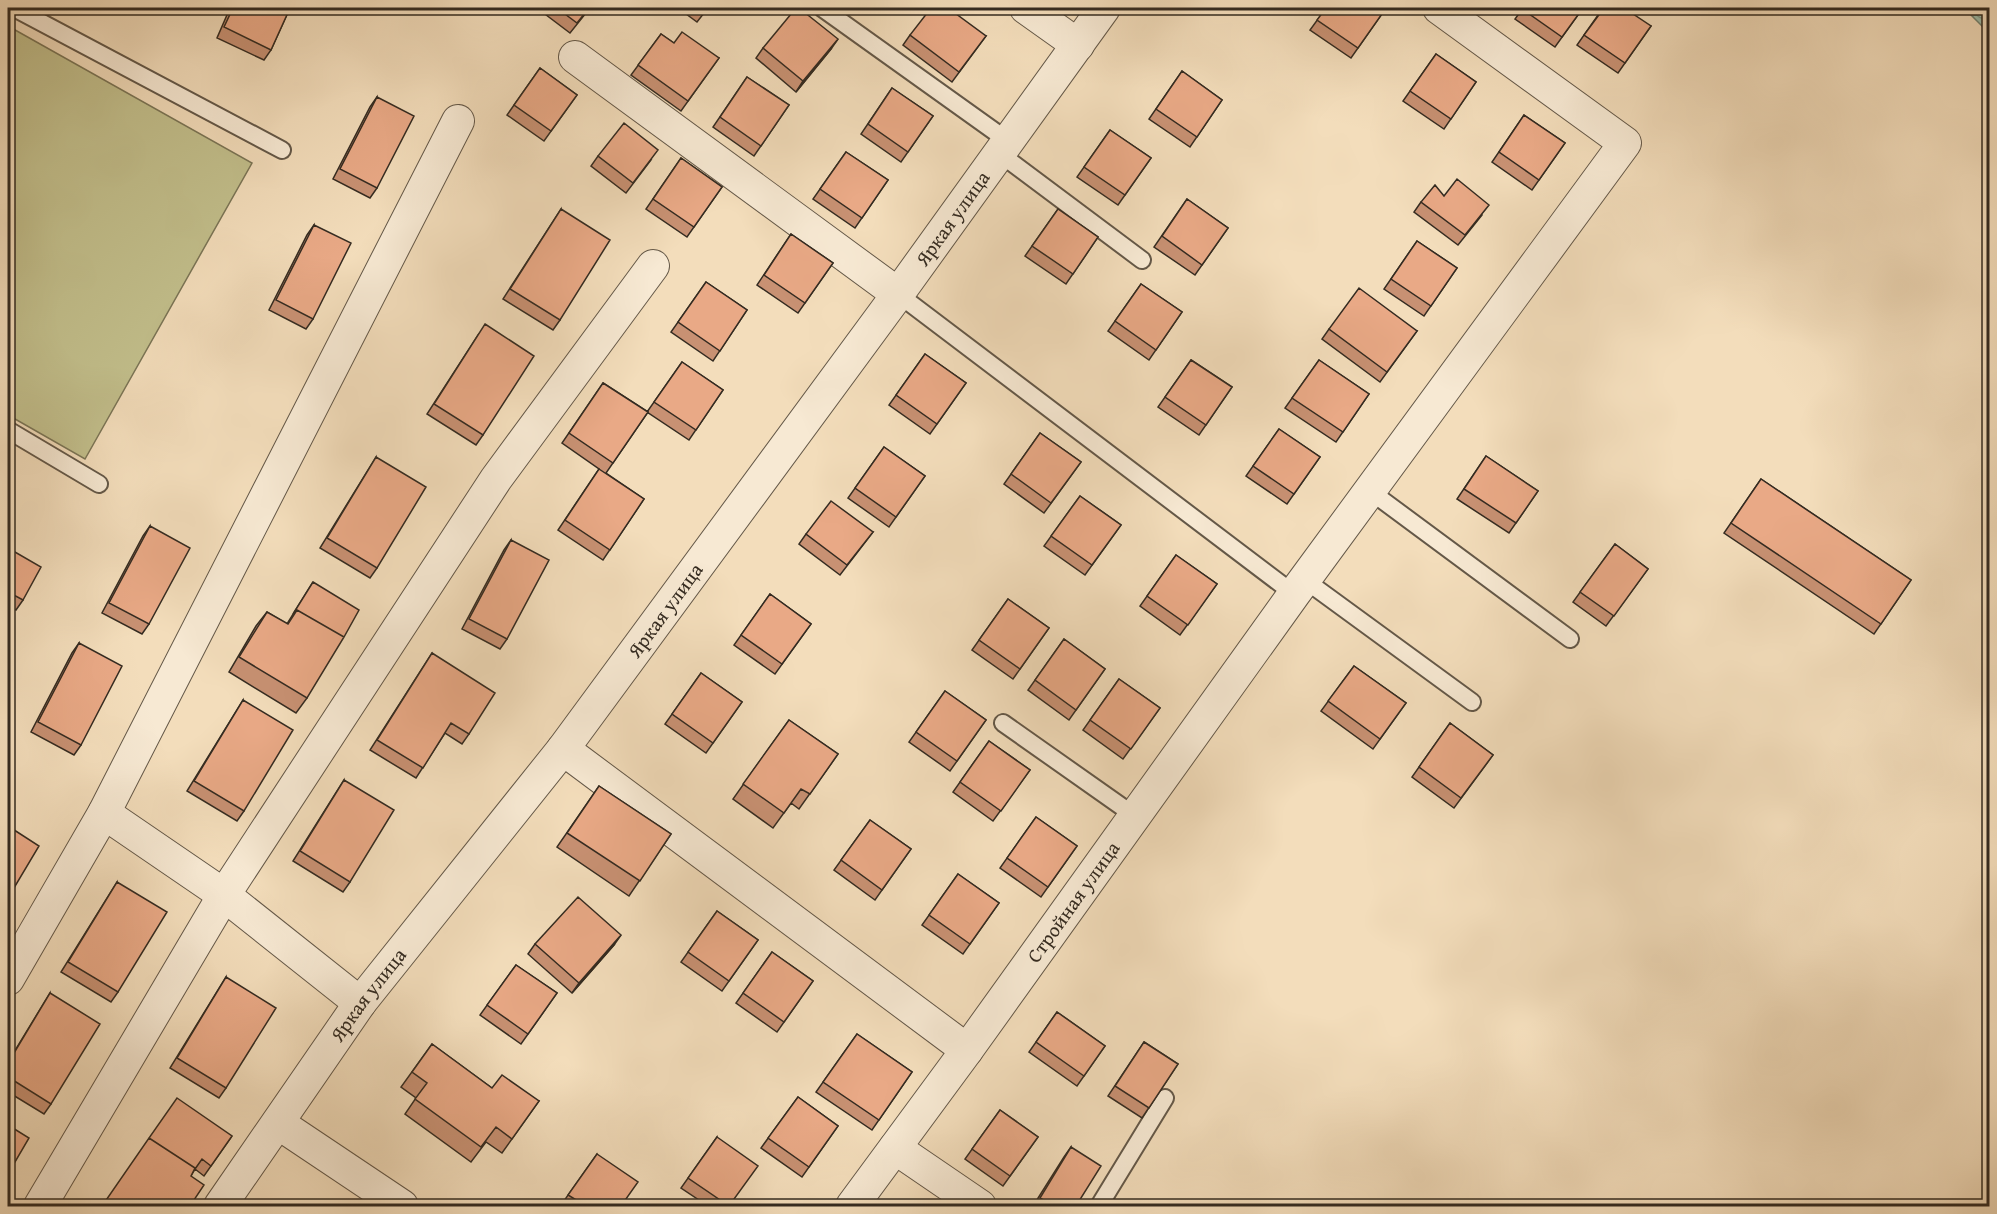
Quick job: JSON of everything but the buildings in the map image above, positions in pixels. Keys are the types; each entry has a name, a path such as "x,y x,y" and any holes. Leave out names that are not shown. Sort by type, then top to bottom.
{"street":[{"path":"1026,8 1078,45"},
{"name":"Яркая улица","path":"220,1206 360,1003 563,749 898,294 1104,8"},
{"name":"Стройная улица","path":"852,1206 967,1050 1299,587 1624,143 1439,8"},
{"path":"575,57 898,294"},
{"path":"8,979 104,813 458,121"},
{"path":"40,1206 224,895 496,479 653,266"},
{"path":"563,749 967,1050"},
{"path":"104,813 224,895 360,1003"},
{"path":"278,1123 402,1206"},
{"path":"895,1148 980,1206"}],"lane":[{"path":"14,8 282,150"},
{"path":"822,8 1004,147 1142,260"},
{"path":"898,294 1299,587 1472,702"},
{"path":"8,430 99,484"},
{"path":"1370,491 1570,639"},
{"path":"1003,723 1135,816"},
{"path":"1099,1206 1165,1098"}],"shaded area":[{"path":"8,26 252,163 85,459 8,415"}],"water":[{"path":"1964,8 1989,8 1989,33"}]}
